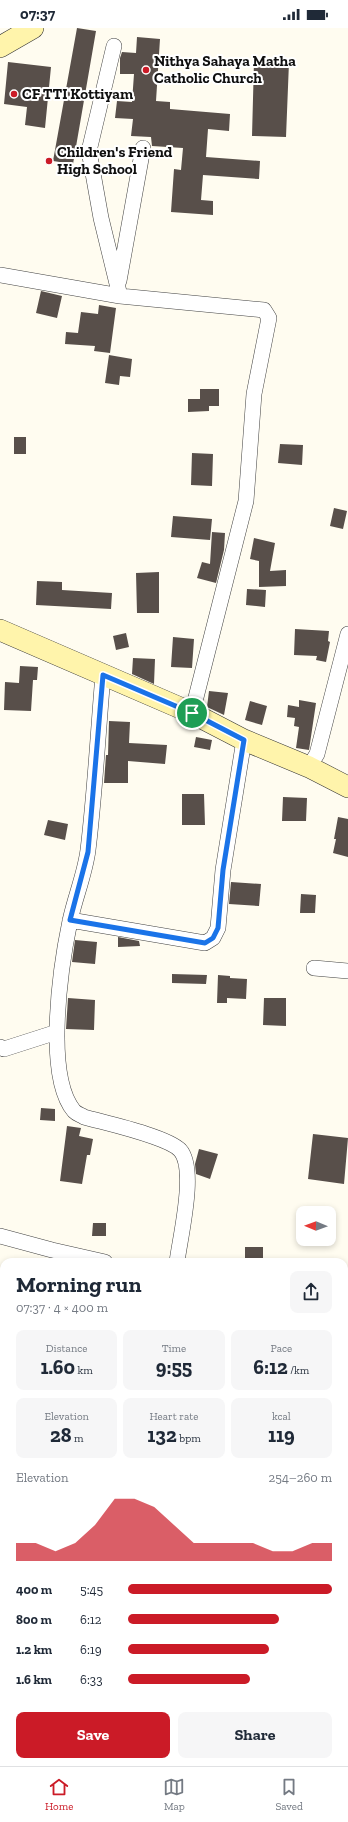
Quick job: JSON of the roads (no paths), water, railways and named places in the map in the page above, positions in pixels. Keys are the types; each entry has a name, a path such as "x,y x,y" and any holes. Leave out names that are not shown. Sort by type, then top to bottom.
{"main road":[{"path":"0,47 33,28"},
{"path":"0,630 192,713 244,740 309,767 348,787"}],"street":[{"path":"114,46 89,151 101,218 119,291"},
{"path":"119,291 143,148"},
{"path":"0,275 264,310 269,318 254,394 246,501 192,713"},
{"path":"309,767 318,754 348,634"},
{"path":"103,675 88,852 70,920 60,976 56,1051 63,1085 69,1102 75,1112 84,1117 153,1137 171,1144 180,1151 186,1163 188,1182 178,1258"},
{"path":"70,920 205,943 213,938 218,928 223,870 244,740"},
{"path":"314,968 348,971"},
{"path":"0,1047 4,1048 57,1032"},
{"path":"0,1236 87,1258"}],"place":[{"name":"Nithya Sahaya Matha Catholic Church","path":"146,70"},
{"name":"CF TTI Kottiyam","path":"14,94"},
{"name":"Children's Friend High School","path":"49,161"}]}
